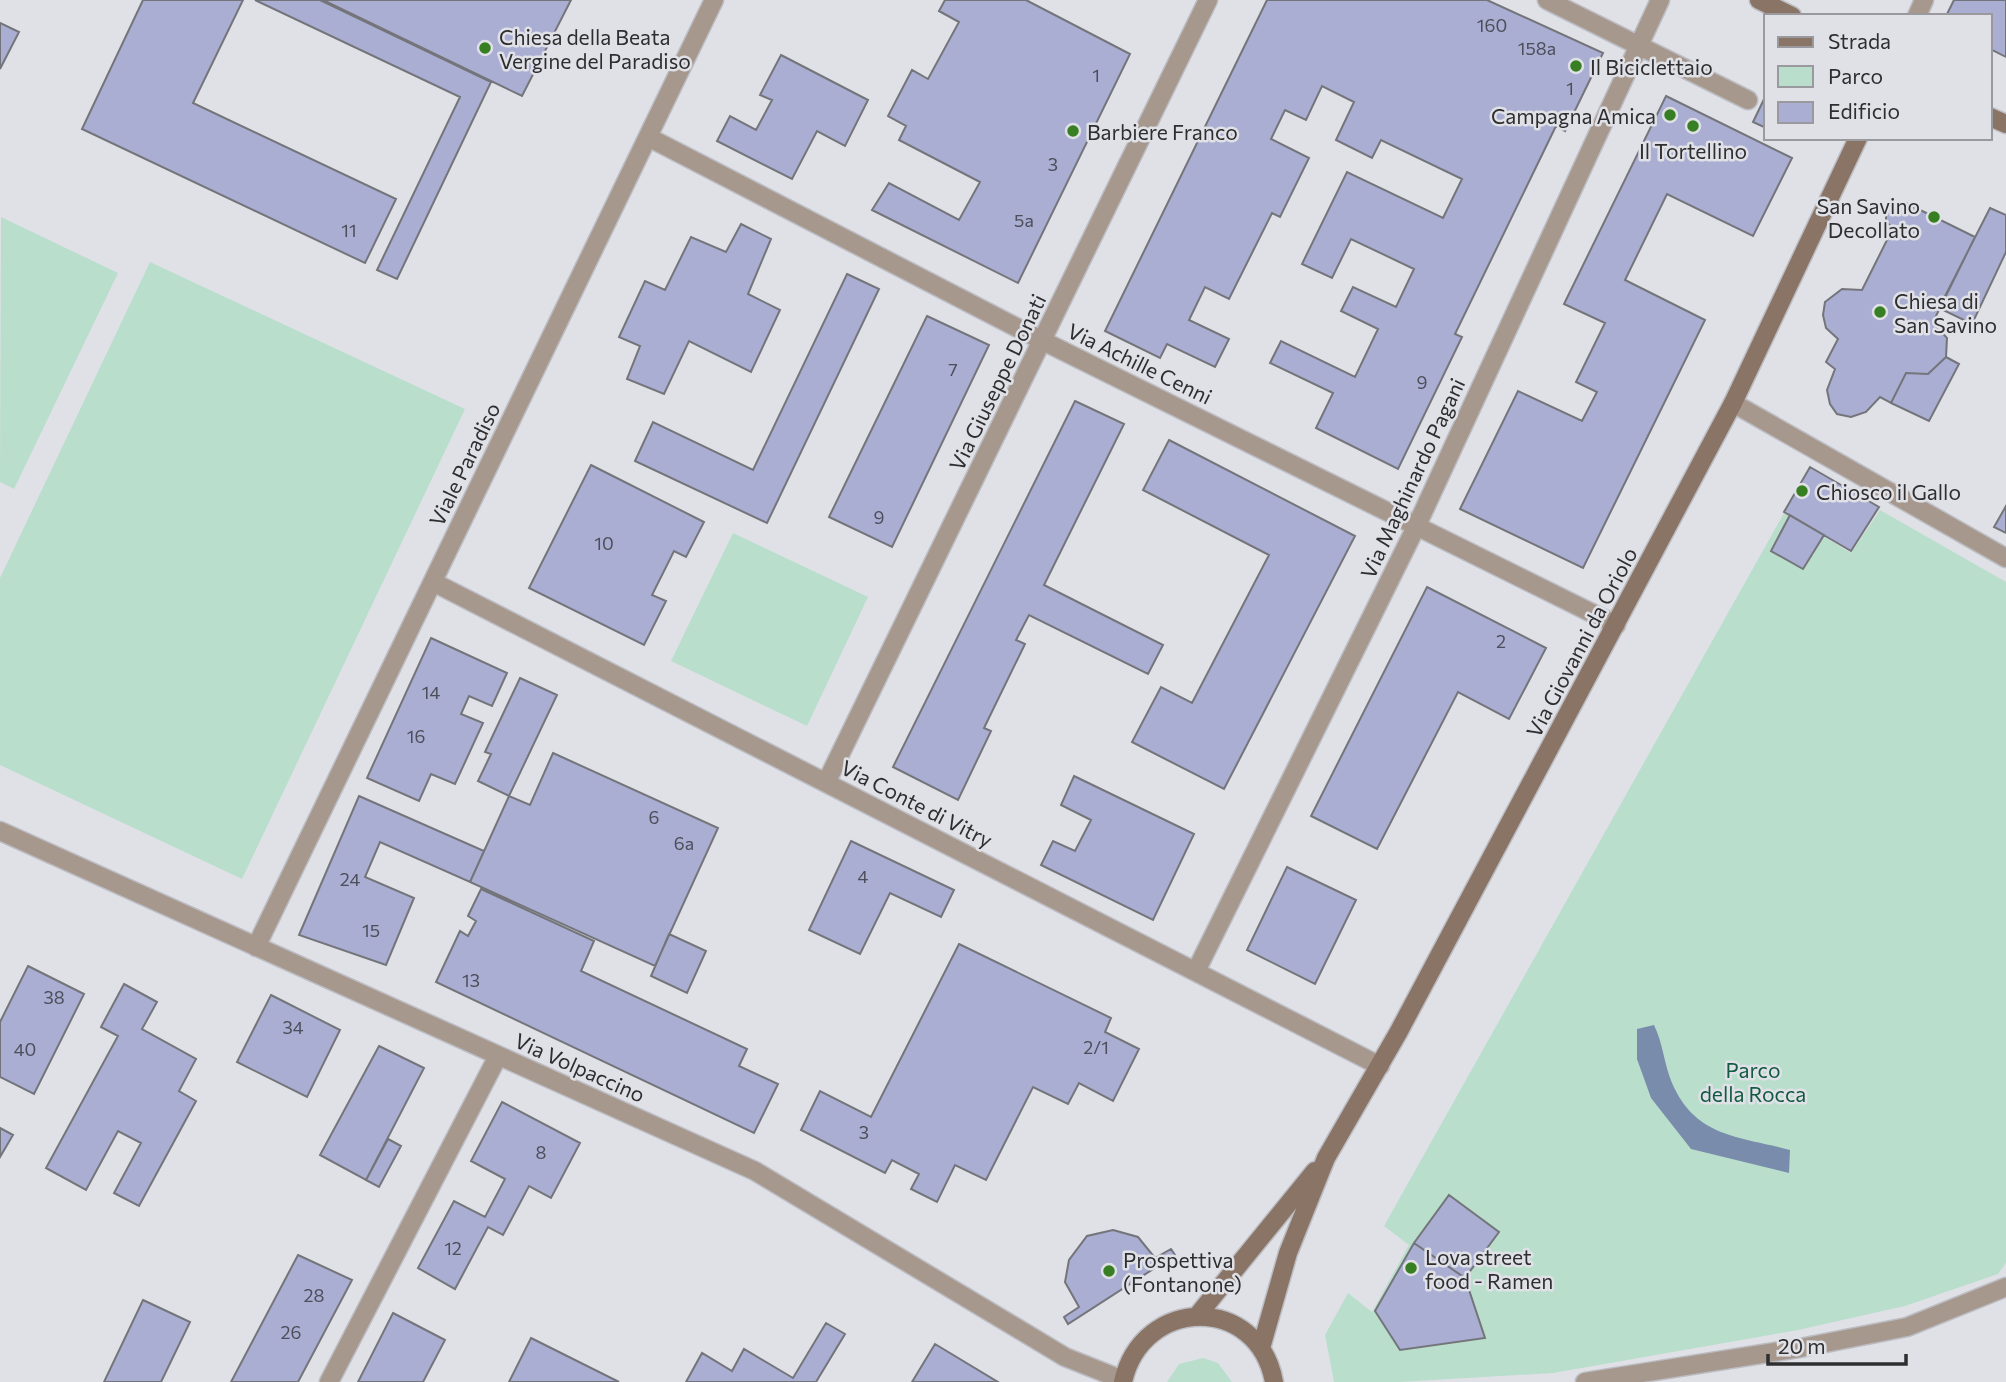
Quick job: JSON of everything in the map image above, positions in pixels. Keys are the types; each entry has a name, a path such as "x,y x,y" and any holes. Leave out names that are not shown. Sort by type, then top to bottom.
{"main road":[{"path":"1759,0 1788,14"},
{"name":"Via Giovanni da Oriolo","path":"1261,1348 1287,1253 1326,1158 1380,1066 1733,403 1857,140"},
{"name":"Via Giovanni da Oriolo","path":"1197,1316 1326,1158"},
{"path":"1123,1381 1130,1358 1143,1339 1168,1322 1197,1316 1223,1320 1247,1333 1271,1364 1274,1382"}],"street":[{"name":"Viale Paradiso","path":"256,947 714,0"},
{"name":"Via Giuseppe Donati","path":"826,783 1208,0"},
{"path":"1547,0 1748,100"},
{"name":"Via Maghinardo Pagani","path":"1196,971 1417,525 1660,0"},
{"name":"Via Achille Cenni","path":"648,137 1043,341 1615,625"},
{"path":"1733,403 2006,558"},
{"name":"Via Conte di Vitry","path":"433,582 1380,1066"},
{"name":"Via Volpaccino","path":"0,831 755,1171 1065,1357 1123,1381"},
{"path":"329,1382 498,1056"},
{"path":"1585,1382 1800,1348 1907,1327 2006,1287"}],"green space":[{"path":"1,217 118,273 14,489 0,482"},
{"path":"150,262 465,409 242,879 0,765 0,578"},
{"name":"Parco della Rocca","path":"1880,510 2006,582 2006,1263 1998,1274 1905,1306 1798,1330 1553,1373 1399,1382 1334,1382 1325,1335 1348,1293 1372,1312 1409,1245 1384,1226 1784,513 1851,553"},
{"path":"733,533 868,597 807,726 671,661"},
{"path":"1203,1358 1218,1363 1232,1382 1167,1382 1179,1364"}],"water":[{"path":"1654,1025 1672,1083 1693,1115 1721,1132 1790,1150 1789,1173 1691,1149 1651,1098 1637,1059 1637,1029"}],"building":[{"path":"143,0 243,0 193,103 396,199 365,263 82,129"},
{"path":"255,0 320,0 491,82 397,279 377,270 460,97"},
{"name":"Chiesa della Beata Vergine del Paradiso","path":"323,0 571,0 522,96"},
{"path":"945,0 1026,0 1130,54 1018,283 872,210 889,183 959,220 980,182 899,140 906,126 888,116 912,70 928,79 959,22 939,11"},
{"path":"1267,0 1487,0 1603,53 1565,131 1556,126 1455,334 1462,337 1398,469 1316,428 1333,393 1270,363 1281,341 1355,377 1378,329 1341,311 1353,287 1396,307 1414,269 1351,239 1332,278 1302,264 1347,172 1443,218 1462,179 1381,140 1372,158 1336,140 1354,102 1322,86 1306,120 1285,110 1271,139 1309,158 1280,217 1272,213 1229,299 1205,287 1189,320 1229,339 1215,367 1167,344 1160,358 1105,331"},
{"path":"1954,0 2006,0 2006,57 1992,50 1992,14 1947,14"},
{"path":"0,23 19,32 0,69"},
{"path":"781,55 868,100 845,146 817,131 792,179 717,141 730,116 756,130 772,100 760,95"},
{"path":"1666,96 1792,158 1753,236 1667,194 1625,280 1705,320 1583,568 1460,509 1518,391 1582,421 1597,392 1576,382 1605,323 1564,304"},
{"path":"1764,99 1764,127 1753,122"},
{"name":"Chiesa di San Savino","path":"1906,203 1975,237 1933,322 1947,338 1946,357 1928,374 1906,373 1891,403 1880,397 1866,412 1851,417 1837,414 1830,404 1827,390 1835,369 1826,362 1838,339 1826,328 1823,315 1825,302 1842,289 1862,290 1893,228 1886,222 1886,212 1894,206 1904,207"},
{"path":"1990,208 2006,215 2006,252 1972,324 1939,308"},
{"path":"741,224 771,239 748,294 780,310 751,372 689,341 664,394 627,379 640,346 619,337 645,281 665,290 691,237 726,252"},
{"path":"847,274 879,289 767,523 635,461 653,422 753,470"},
{"path":"927,316 989,345 892,547 829,517"},
{"path":"1946,357 1959,364 1929,421 1891,403 1906,373 1928,374"},
{"path":"1075,401 1124,424 1044,585 1163,645 1148,674 1029,615 1016,640 1025,644 984,728 991,731 958,800 893,767"},
{"path":"1169,440 1355,536 1224,789 1132,742 1161,687 1192,703 1269,555 1143,490"},
{"path":"591,465 704,522 686,557 674,551 652,595 666,601 644,645 529,588"},
{"path":"1810,467 1879,507 1851,551 1784,512"},
{"path":"2006,506 2006,533 1994,527"},
{"path":"1790,515 1824,535 1803,569 1771,551"},
{"path":"1427,587 1546,648 1509,719 1458,692 1377,849 1311,816"},
{"path":"431,638 507,673 492,706 469,696 461,714 483,723 455,784 431,774 419,801 367,778"},
{"path":"520,678 557,695 509,796 478,781 491,754 485,752"},
{"path":"553,753 718,828 655,966 470,882 509,796 530,805"},
{"path":"1074,776 1194,834 1153,920 1041,865 1053,841 1075,851 1091,820 1061,805"},
{"path":"359,796 484,851 470,882 380,842 365,877 414,898 386,965 299,935"},
{"path":"851,841 954,890 941,917 890,893 860,954 809,930"},
{"path":"1287,867 1356,900 1315,984 1247,950"},
{"path":"481,889 594,941 581,971 747,1049 739,1066 778,1084 754,1133 436,982 460,931 468,936 476,921 468,916"},
{"path":"669,934 706,951 687,993 651,976"},
{"path":"959,944 1111,1018 1105,1032 1139,1049 1113,1101 1079,1083 1068,1104 1033,1087 986,1180 955,1165 937,1202 911,1189 919,1174 892,1160 885,1173 801,1130 820,1091 871,1117"},
{"path":"28,966 84,994 34,1094 0,1077 0,1022"},
{"path":"124,984 157,1002 142,1029 196,1059 179,1091 196,1101 139,1206 114,1193 141,1143 118,1131 86,1190 46,1168 118,1036 101,1027"},
{"path":"271,995 340,1030 307,1097 237,1062"},
{"path":"379,1046 424,1068 366,1180 320,1155"},
{"path":"502,1102 580,1143 551,1198 529,1186 503,1235 488,1227 455,1289 418,1268 454,1201 485,1217 505,1179 471,1161"},
{"path":"0,1128 13,1135 0,1157"},
{"path":"388,1139 401,1146 379,1187 366,1180"},
{"path":"1449,1195 1499,1232 1465,1278 1414,1243"},
{"name":"Prospettiva (Fontanone)","path":"1113,1230 1138,1237 1155,1258 1171,1249 1175,1255 1068,1324 1064,1317 1079,1307 1065,1282 1069,1260 1087,1236"},
{"path":"1414,1243 1465,1278 1485,1338 1400,1350 1375,1311"},
{"path":"298,1255 352,1280 298,1382 231,1382"},
{"path":"143,1300 190,1322 161,1382 104,1382"},
{"path":"393,1313 445,1340 423,1382 358,1382"},
{"path":"826,1323 845,1334 816,1382 686,1382 702,1353 732,1371 744,1349 793,1378"},
{"path":"531,1338 619,1382 509,1382"},
{"path":"935,1344 998,1382 912,1382"}],"place":[{"name":"Chiesa della Beata Vergine del Paradiso","path":"485,48"},
{"name":"Il Biciclettaio","path":"1576,66"},
{"name":"Campagna Amica","path":"1670,115"},
{"name":"Il Tortellino","path":"1693,126"},
{"name":"Barbiere Franco","path":"1073,131"},
{"name":"San Savino Decollato","path":"1934,217"},
{"name":"Chiesa di San Savino","path":"1880,312"},
{"name":"Chiosco il Gallo","path":"1802,491"},
{"name":"Lova street food - Ramen","path":"1411,1268"},
{"name":"Prospettiva (Fontanone)","path":"1109,1271"}]}
